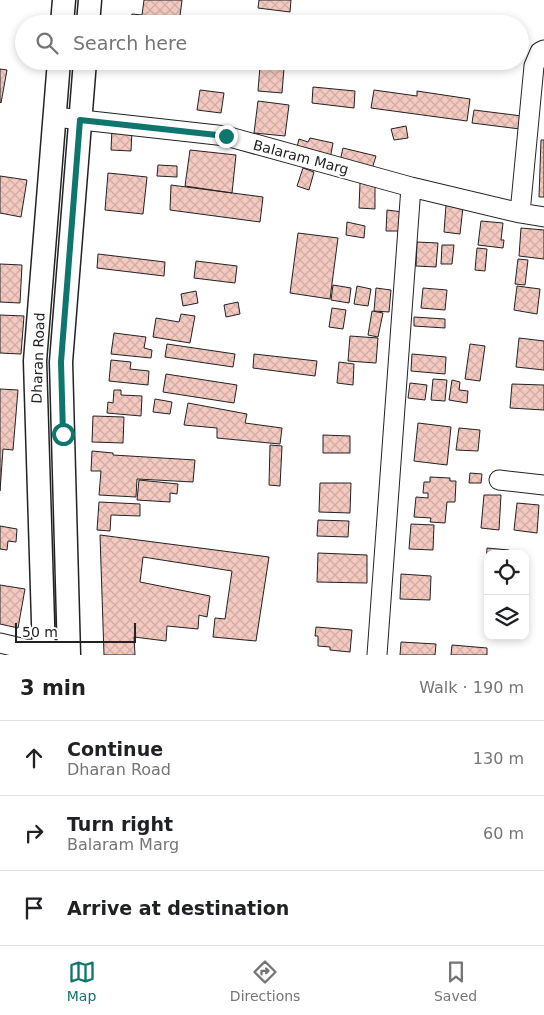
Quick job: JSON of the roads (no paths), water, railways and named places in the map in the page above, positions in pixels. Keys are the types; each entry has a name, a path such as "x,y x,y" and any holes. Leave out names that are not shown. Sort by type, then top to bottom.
{"main road":[{"path":"63,15 64,0"},
{"path":"89,15 90,0"},
{"name":"Dharan Road","path":"44,652 35,360 59,70"},
{"name":"Dharan Road","path":"69,652 61,362 84,70"}],"street":[{"path":"520,214 534,66 540,52 544,50"},
{"name":"Balaram Marg","path":"55,117 226,136 412,187 520,214 544,217"},
{"path":"377,655 412,187"},
{"path":"499,480 544,485"},
{"path":"0,643 44,652 69,652"}]}
